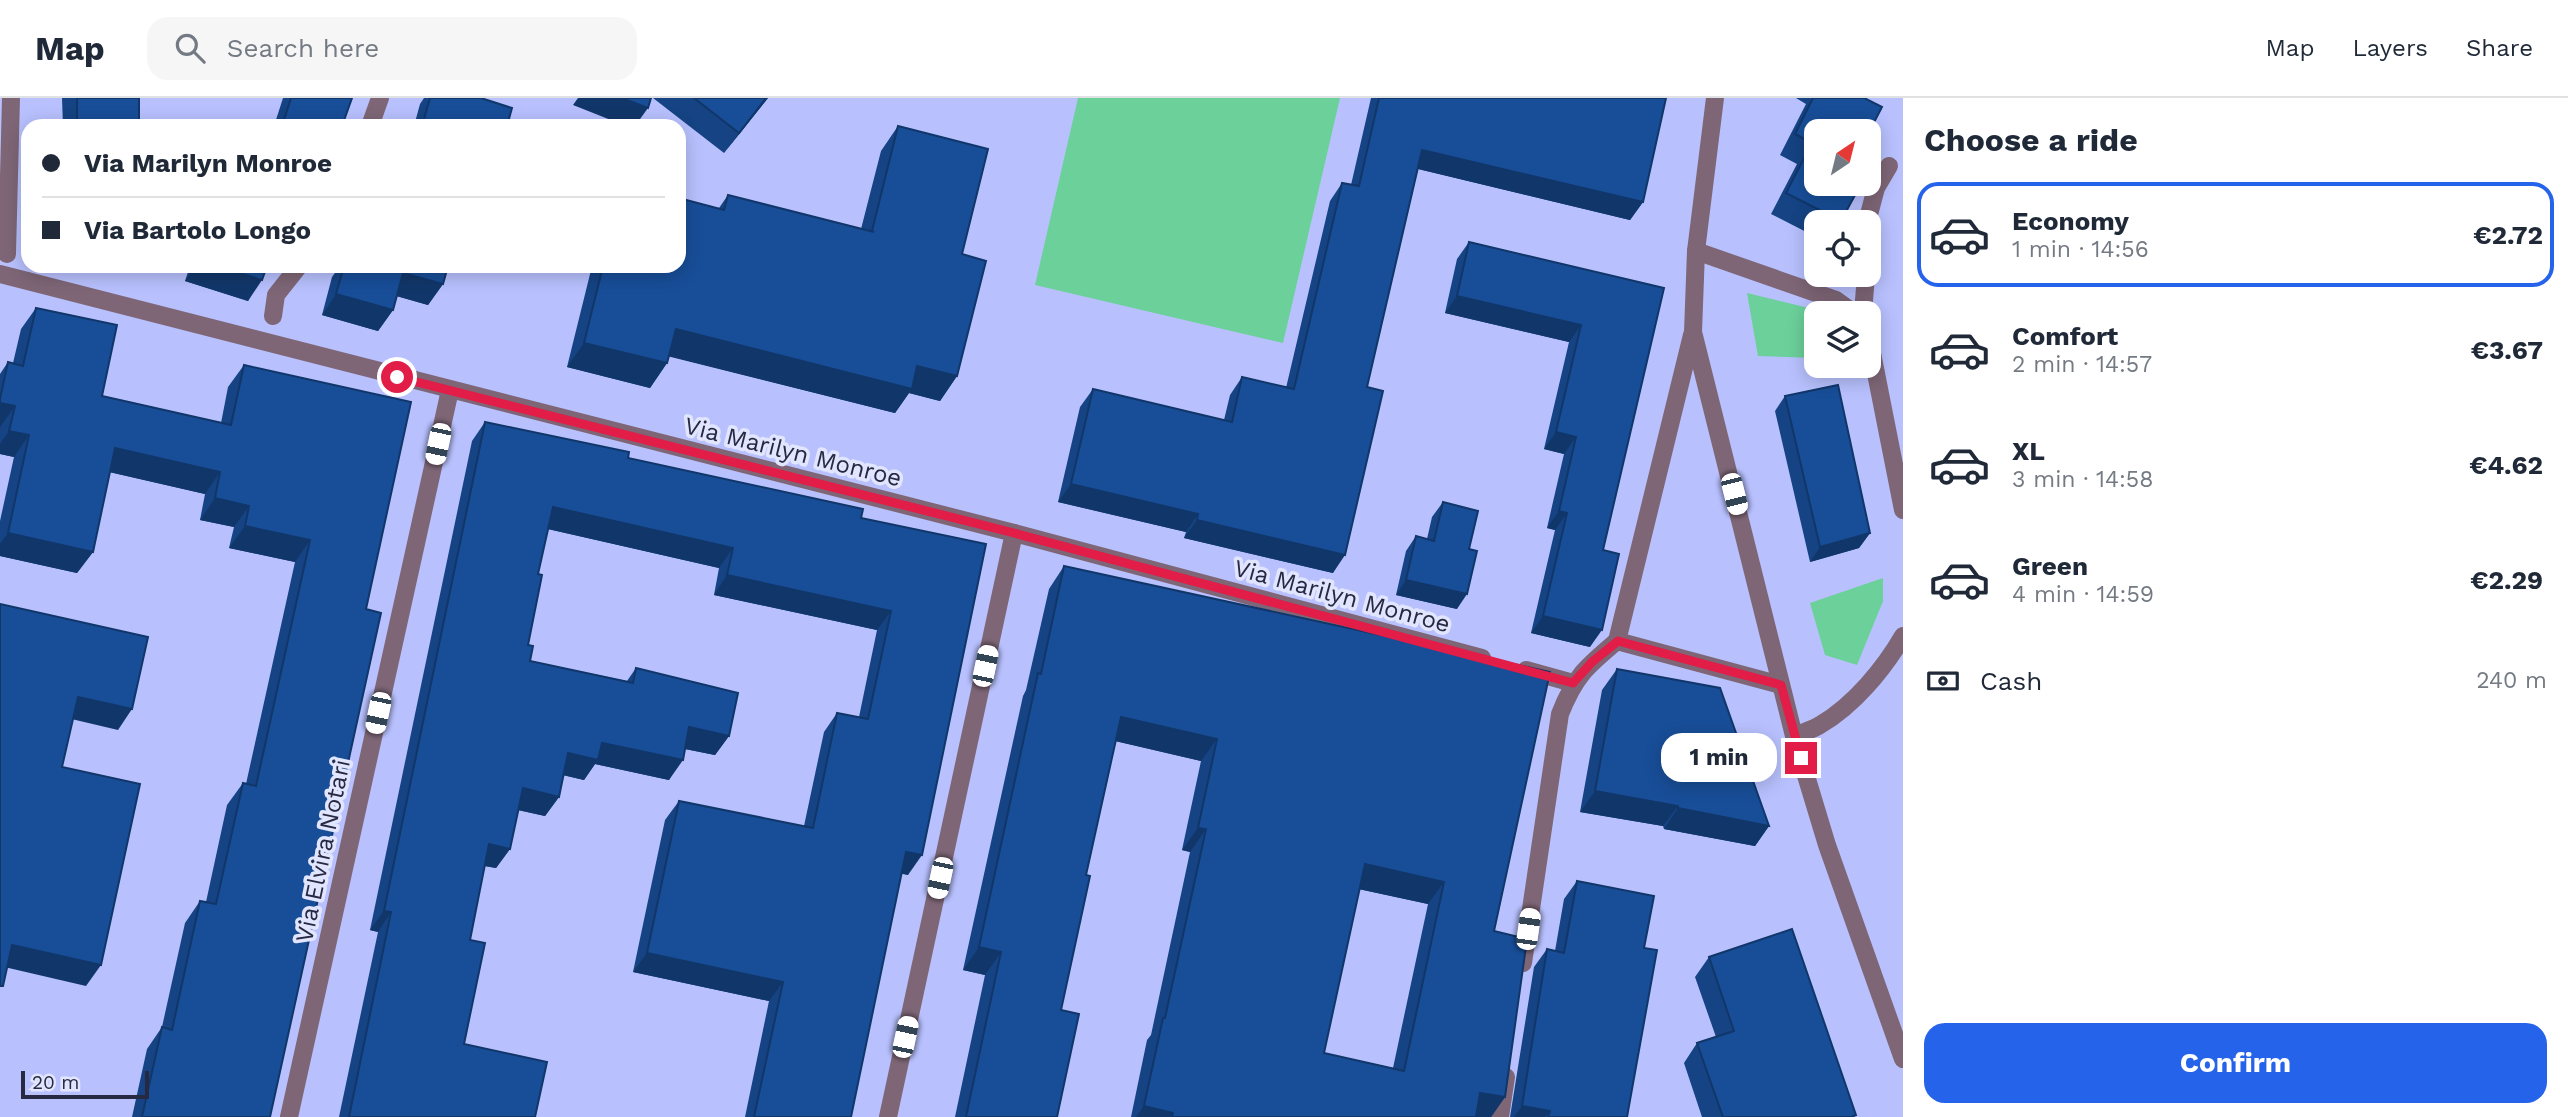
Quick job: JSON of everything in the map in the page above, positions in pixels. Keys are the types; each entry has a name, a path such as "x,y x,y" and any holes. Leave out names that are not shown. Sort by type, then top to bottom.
{"street":[{"path":"7,254 11,98"},
{"path":"372,119 380,98"},
{"path":"1520,983 1560,714 1573,683 1592,662 1618,641 1693,331 1696,251 1715,98"},
{"path":"1871,210 1877,188 1889,166"},
{"path":"1696,251 1837,301"},
{"path":"273,316 276,295 293,273"},
{"name":"Via Marilyn Monroe","path":"0,274 1014,533 1573,683"},
{"path":"1693,331 1794,736 1827,845 1903,1059"},
{"path":"1877,378 1903,510"},
{"name":"Via Elvira Notari","path":"289,1117 450,390"},
{"path":"888,1117 1014,533"},
{"path":"1794,736 1818,726 1841,711 1880,668 1903,636"},
{"path":"1618,641 1781,685"},
{"path":"1500,1117 1508,1063"}],"green space":[{"path":"1078,98 1340,98 1283,343 1035,285"},
{"path":"1747,293 1804,307 1804,358 1758,356"},
{"path":"1883,578 1883,601 1857,665 1825,655 1810,603"}],"building":[{"path":"77,98 139,98 139,119 77,119"},
{"path":"291,98 352,98 344,119 284,119"},
{"path":"430,98 481,98 512,108 509,119 424,119"},
{"path":"622,98 651,98 648,108"},
{"path":"694,98 766,98 739,133"},
{"path":"1379,98 1666,98 1643,202 1422,150 1367,387 1383,391 1345,555 1197,520 1198,514 1071,484 1093,389 1232,422 1242,377 1294,389 1342,183 1359,186"},
{"path":"1813,98 1866,98 1882,107 1876,119 1804,119 1804,139 1795,134"},
{"path":"898,126 988,149 962,254 986,261 957,376 917,366 912,389 676,329 667,363 584,343 601,273 686,273 686,200 724,210 728,195 874,232 872,231"},
{"path":"1804,158 1804,196 1855,196 1847,210 1819,210 1786,193"},
{"path":"1469,242 1664,288 1603,550 1619,554 1602,630 1543,616 1567,513 1559,511 1576,437 1556,432 1581,325 1457,296"},
{"path":"240,273 264,273 262,280"},
{"path":"342,273 403,273 393,310 336,294"},
{"path":"403,273 446,273 443,284"},
{"path":"36,308 117,325 102,396 231,425 244,365 411,402 366,609 381,613 270,1117 142,1117 162,1027 172,1030 200,901 216,904 243,783 256,786 310,540 245,526 249,506 215,498 220,472 115,448 93,552 8,533 29,435 9,431 15,406 0,403 0,399 8,362 23,366"},
{"path":"1838,385 1870,533 1820,547 1785,396"},
{"path":"485,422 629,452 628,458 863,509 861,518 986,544 922,855 906,852 851,1117 754,1117 783,982 647,953 679,801 813,828 837,713 868,719 891,611 727,575 733,548 553,507 538,574 542,575 528,645 533,646 530,661 633,683 636,668 738,693 729,736 689,727 683,760 602,743 598,760 568,753 559,797 523,788 510,849 489,844 470,940 485,943 464,1044 547,1062 535,1117 349,1117 391,912 384,911"},
{"path":"1443,502 1478,511 1469,549 1477,551 1467,594 1406,580 1416,536 1434,541"},
{"path":"1064,566 1550,672 1494,931 1527,939 1505,1097 1480,1093 1476,1117 1172,1117 1173,1113 1144,1106 1206,829 1198,828 1217,739 1121,717 1086,875 1090,876 1061,1010 1079,1014 1057,1117 966,1117 1001,952 979,947 1038,673 1041,674","holes":["1365,864 1444,882 1404,1071 1324,1053"]},
{"path":"0,604 148,637 132,709 78,697 62,767 140,784 101,965 12,945 3,986 0,986"},
{"path":"1617,669 1720,688 1769,826 1595,791"},
{"path":"1577,881 1654,896 1644,948 1657,950 1627,1117 1548,1117 1550,1111 1522,1106 1547,949 1564,953"},
{"path":"1792,929 1856,1115 1723,1117 1697,1043 1734,1031 1709,957"}],"route":[{"path":"397,377 1014,533 1573,683 1592,662 1618,641 1781,685 1801,758"}]}
